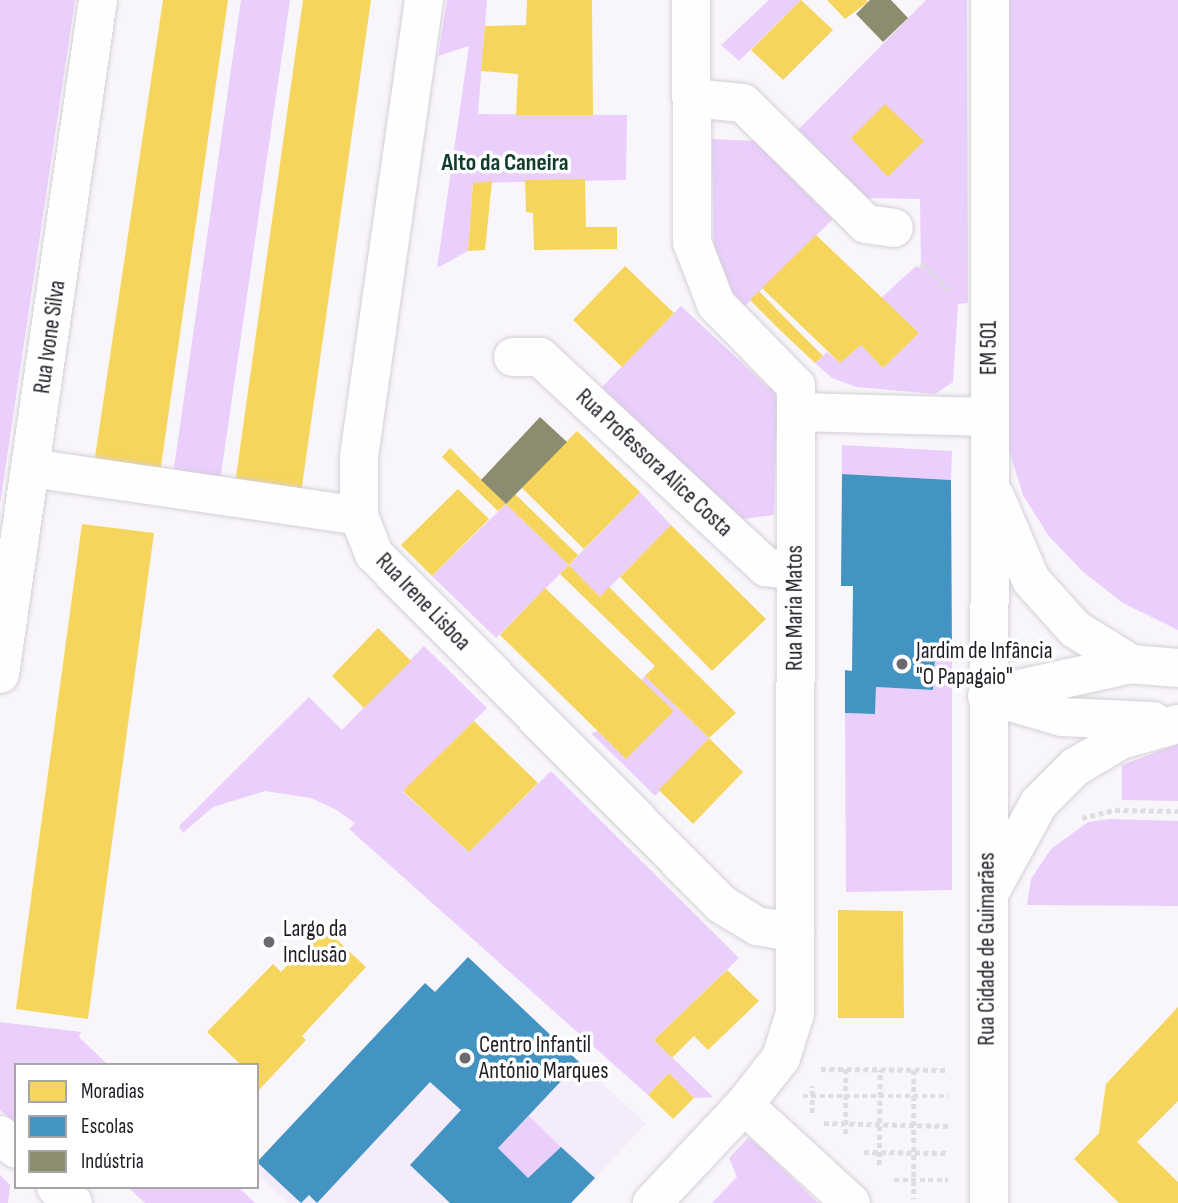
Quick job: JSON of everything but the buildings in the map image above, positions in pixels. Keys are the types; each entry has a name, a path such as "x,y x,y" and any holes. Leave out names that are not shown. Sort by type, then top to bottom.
{"street":[{"name":"Rua Ivone Silva","path":"0,674 97,0"},
{"name":"Rua Irene Lisboa","path":"424,0 359,457 359,516 374,554 721,904 757,926 795,933"},
{"name":"Rua Maria Matos","path":"652,1203 744,1105 781,1058 791,1037 795,1013 796,386 716,304 692,242 691,0"},
{"name":"EM 501","path":"987,696 990,0"},
{"path":"692,98 743,103 866,224 894,228"},
{"name":"Rua Professora Alice Costa","path":"513,357 540,356 766,567 794,571"},
{"path":"796,412 989,417"},
{"path":"31,468 359,516"},
{"path":"990,484 1031,580 1075,629 1131,664"},
{"path":"987,696 1131,664 1178,668"},
{"path":"987,696 1062,717 1117,723 1178,722"},
{"name":"Rua Cidade de Guimarães","path":"987,696 989,1203"},
{"path":"987,897 1039,803 1075,767 1121,740 1178,722"},
{"path":"744,1105 851,1203"},
{"path":"0,1135 14,1147"},
{"path":"58,1189 73,1203"}],"path":[{"path":"921,263 954,295"},
{"path":"1069,821 1115,810 1178,811"},
{"path":"812,1069 950,1070 949,1106"},
{"path":"846,1069 846,1134"},
{"path":"879,1165 880,1070"},
{"path":"914,1070 914,1199"},
{"path":"812,1083 812,1123 949,1126"},
{"path":"789,1096 949,1096"},
{"path":"948,1192 949,1116"},
{"path":"864,1152 949,1153"},
{"path":"894,1180 948,1180"}],"shaded area":[{"path":"0,0 75,0 0,504"},
{"path":"241,0 290,0 220,481 173,475"},
{"path":"447,0 487,0 478,114 627,115 626,180 473,183 468,251 437,268 469,46 438,56"},
{"path":"769,0 801,0 739,61 721,45"},
{"path":"926,0 967,0 968,303 958,304 953,382 935,394 856,387 832,378 815,363 827,352 840,363 861,345 883,368 918,334 881,298 916,266 921,268 920,199 867,198 798,130"},
{"path":"1004,0 1178,0 1178,630 1123,603 1082,571 1048,535 1023,495 1009,450"},
{"path":"712,139 755,141 833,219 745,306 733,294 714,252"},
{"path":"681,306 768,387 774,385 777,404 774,515 735,520 601,388"},
{"path":"842,445 952,451 951,480 842,474"},
{"path":"640,492 671,525 600,597 569,565"},
{"path":"506,504 569,565 496,638 432,576"},
{"path":"424,646 487,708 403,792 469,852 551,771 739,958 654,1040 713,1097 694,1098 669,1073 648,1095 349,829 355,823 335,809 311,798 265,791 213,807 183,833 179,826 309,697 342,730"},
{"path":"935,657 952,658 952,890 846,892 845,713 875,714 876,687 933,690"},
{"path":"645,676 709,738 655,796 591,733 674,711 641,680"},
{"path":"1178,744 1178,801 1122,800 1122,765"},
{"path":"1110,819 1178,821 1178,906 1027,905 1031,879 1051,849 1088,822"},
{"name":"Centro Infantil António Marques","path":"468,957 646,1124 571,1203 288,1203 259,1176 259,1160 425,983 435,992"},
{"path":"0,1022 81,1032 79,1037 106,1063 14,1063 14,1121 0,1110"},
{"path":"529,1116 561,1147 528,1178 498,1148"},
{"path":"748,1138 818,1203 712,1203 737,1177 729,1158"},
{"path":"0,1175 10,1185 8,1203 0,1203"},
{"path":"130,1189 240,1189 255,1203 145,1203"}],"place":[{"name":"Jardim de Infância \"O Papagaio\"","path":"902,664"},
{"name":"Largo da Inclusão","path":"269,942"},
{"name":"Centro Infantil António Marques","path":"465,1058"}],"district":[{"name":"Alto da Caneira","path":"505,163"}]}
